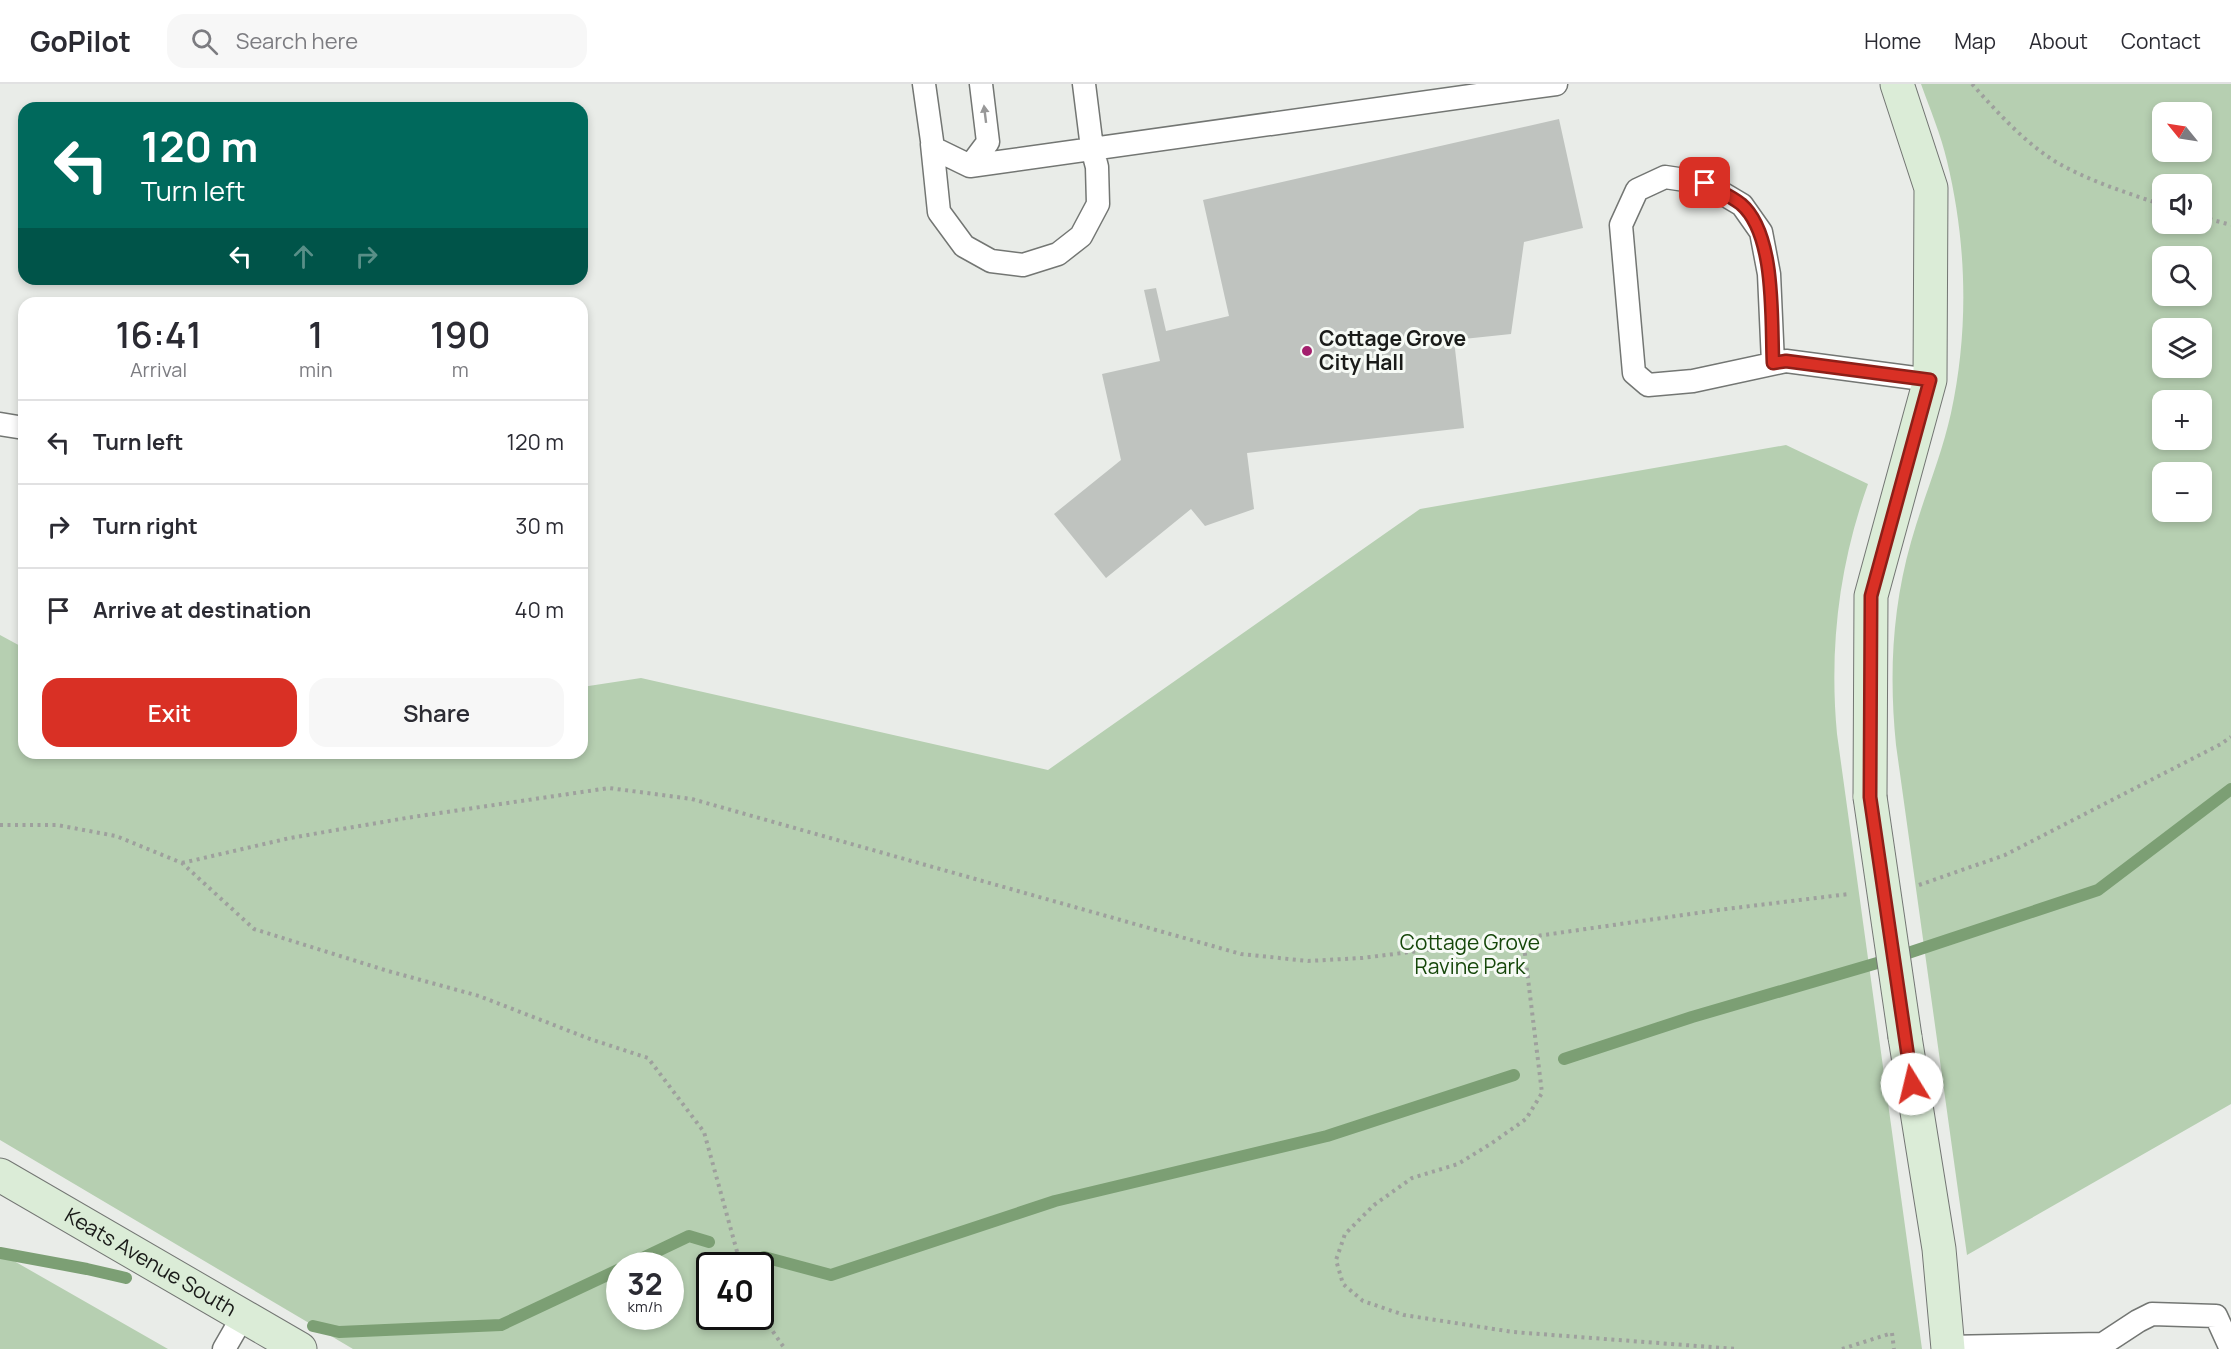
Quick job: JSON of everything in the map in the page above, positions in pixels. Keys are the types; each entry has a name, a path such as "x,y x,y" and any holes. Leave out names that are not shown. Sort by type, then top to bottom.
{"street":[{"path":"1897,84 1931,188 1930,380 1871,596 1870,797 1939,1249 1947,1348"},
{"name":"Keats Avenue South","path":"0,1175 300,1349"}],"lane":[{"path":"924,84 939,212 964,246 991,261 1023,264 1058,254 1081,237 1098,204 1097,167 1092,148 1084,84"},
{"path":"970,166 988,142 981,84"},
{"path":"932,144 933,148 970,166 1556,84"},
{"path":"1773,363 1769,274 1761,232 1742,205 1705,183 1665,177 1637,190 1621,225 1634,373 1648,385 1668,385 1786,361 1930,380"},
{"path":"0,424 18,427"},
{"path":"1947,1348 2104,1347 2138,1321 2152,1314 2163,1314 2216,1316 2231,1349"},
{"path":"224,1349 243,1316"}],"path":[{"path":"1972,84 2006,123 2056,161 2108,187 2152,201"},
{"path":"2212,220 2231,225"},
{"path":"1913,887 2004,855 2231,737"},
{"path":"182,863 290,838 609,788 692,799 1241,954 1308,961 1362,958 1718,910 1856,894"},
{"path":"0,825 57,825 116,836 182,863 254,929 388,971 479,996 590,1039 648,1058 704,1132 737,1252"},
{"path":"1522,938 1542,1093 1526,1119 1492,1143 1458,1164 1412,1178 1374,1204 1345,1234 1336,1260 1343,1284 1363,1300 1404,1315 1513,1332 1737,1349"},
{"path":"772,1330 785,1349"},
{"path":"1842,1349 1892,1334 1894,1349"}],"green space":[{"path":"1921,84 2231,84 2231,1104 1967,1255 1896,745 1893,694 1894,643 1900,592 1911,542 1951,413 1961,350 1962,255 1954,192 1942,142"},
{"name":"Cottage Grove Ravine Park","path":"1786,445 1868,484 1843,576 1836,638 1835,702 1837,734 1922,1349 353,1349 0,1140 0,635 18,645 18,759 588,759 588,686 641,678 1048,770 1420,509"},
{"path":"0,1253 168,1349 0,1349"}],"building":[{"name":"Cottage Grove City Hall","path":"1559,119 1583,228 1524,242 1511,334 1454,340 1464,428 1247,453 1254,509 1205,526 1191,509 1106,578 1054,514 1121,460 1102,374 1160,361 1144,290 1156,288 1166,331 1229,316 1203,200"}],"waterway":[{"path":"1564,1059 1692,1017 1884,961 2098,890 2231,789"},
{"path":"774,1260 831,1275 1055,1201 1327,1136 1514,1075"},
{"path":"655,1252 689,1236 709,1242"},
{"path":"0,1253 126,1278"},
{"path":"313,1326 339,1332 501,1325 606,1276"}],"place":[{"name":"Cottage Grove City Hall","path":"1307,351"}],"route":[{"path":"1705,183 1742,205 1761,232 1769,274 1773,363 1786,361 1930,380 1871,596 1870,797 1912,1084"}]}
